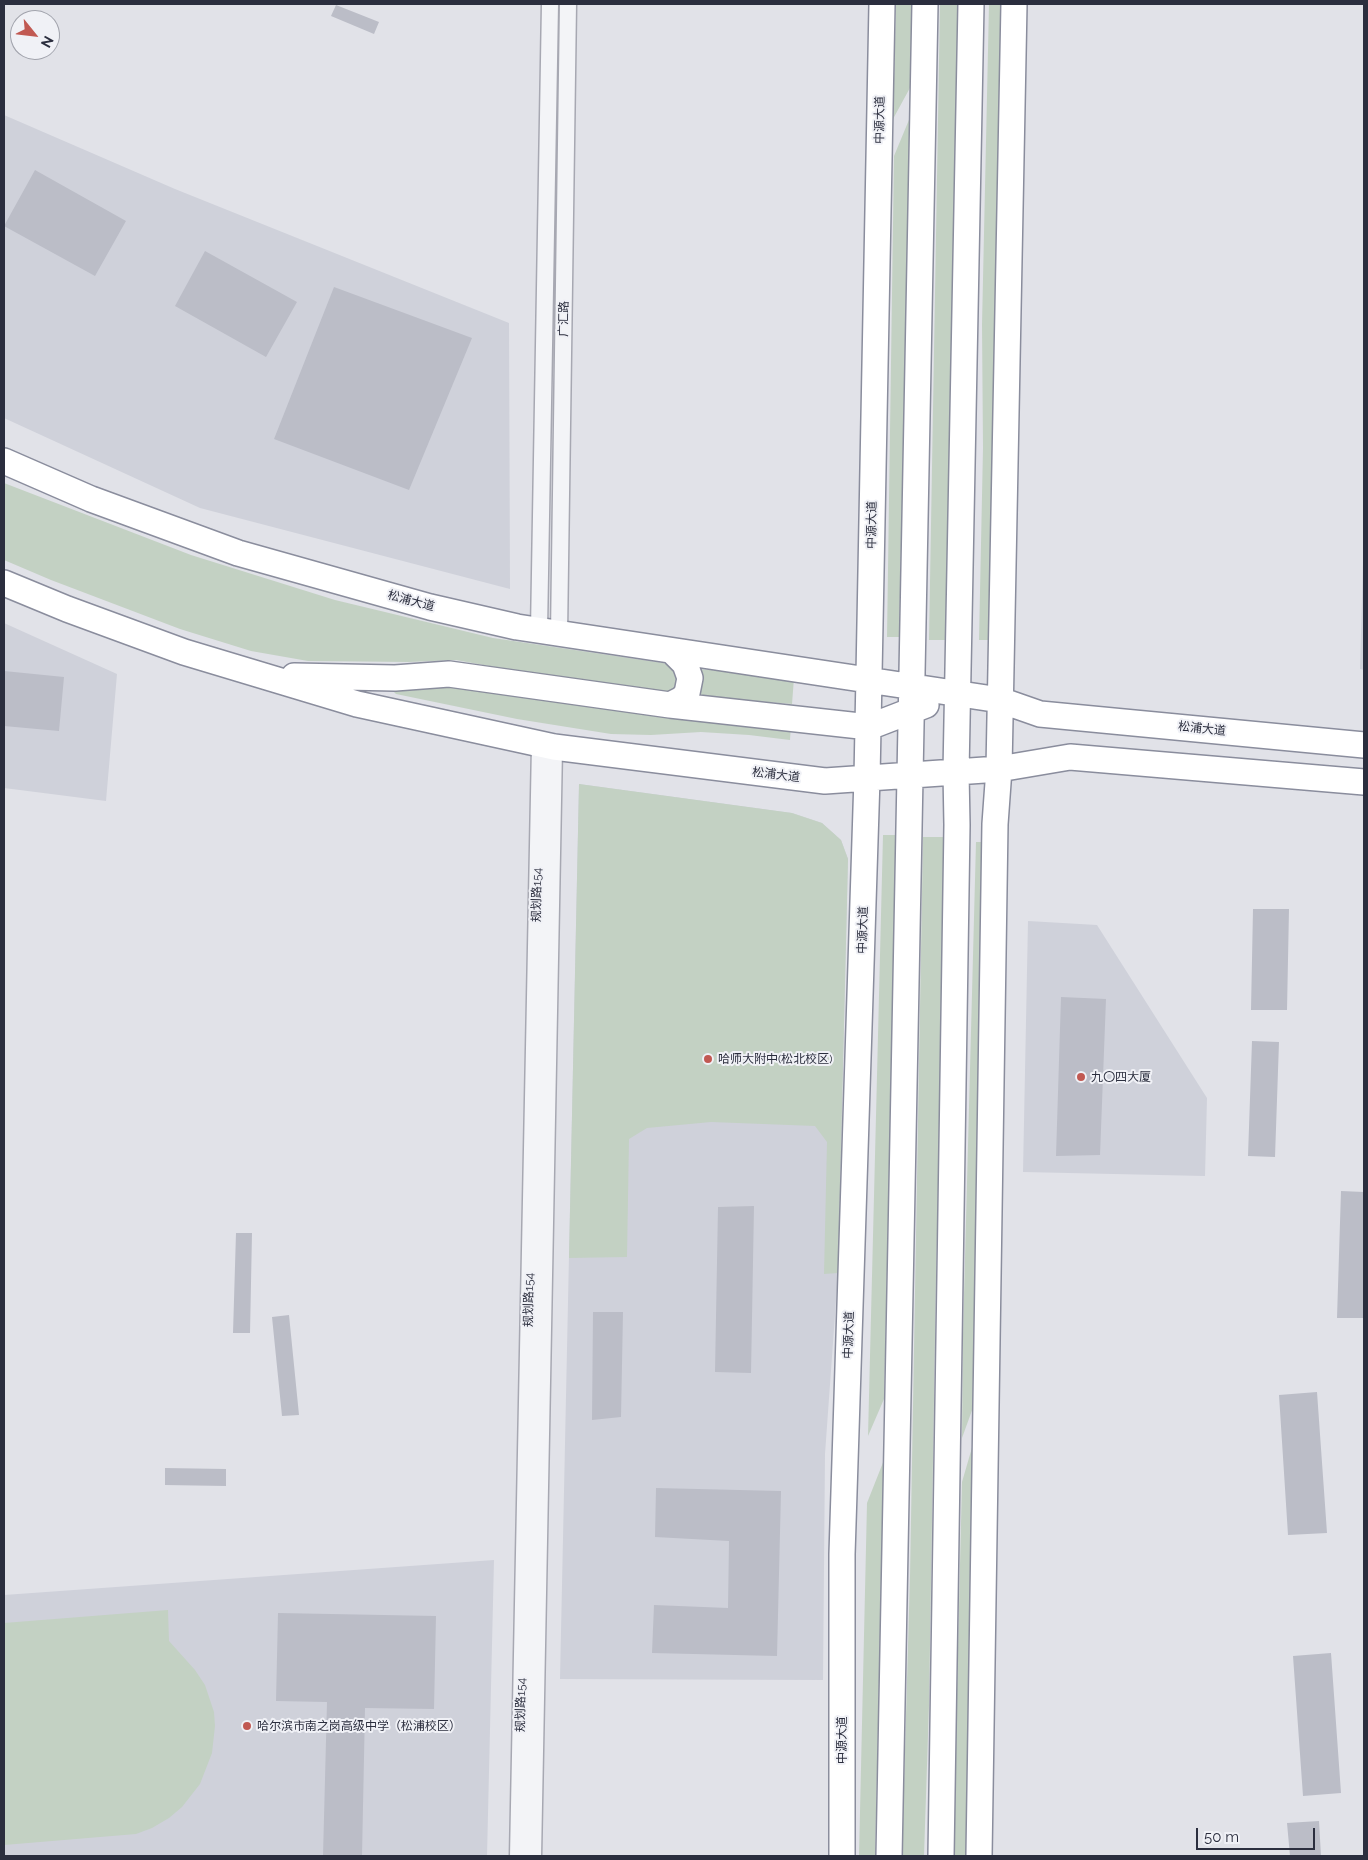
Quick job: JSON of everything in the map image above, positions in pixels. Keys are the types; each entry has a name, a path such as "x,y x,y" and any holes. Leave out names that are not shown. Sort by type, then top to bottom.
{"highway":[{"name":"中源大道","path":"842,1856 842,1554 868,778 882,4"},
{"path":"889,1856 925,4"},
{"path":"941,1856 957,855 956,772 971,4"},
{"path":"978,1856 995,834 999,769 1014,4"},
{"name":"松浦大道","path":"4,461 91,499 238,553 430,607 516,627 869,680 912,699 958,693 1000,700 1040,714 1364,745"},
{"name":"松浦大道","path":"4,583 67,609 184,652 357,704 547,746 825,781 999,769 1070,758 1364,782"},
{"path":"670,705 682,698 687,692 690,678 685,664 673,652"},
{"path":"264,676 395,678 449,674 670,705 869,727 912,699"}],"street":[{"name":"广汇路","path":"549,632 550,4"},
{"name":"广汇路","path":"549,632 568,4"},
{"name":"规划路154","path":"518,1856 547,746"},
{"path":"533,1856 547,746"}],"shaded area":[{"path":"4,115 175,189 509,323 510,589 200,508 4,418"},
{"path":"1364,526 1364,670 1360,669"},
{"path":"4,623 117,674 106,801 4,788"},
{"name":"哈师大附中(松北校区)","path":"579,784 792,813 822,823 841,840 848,859 838,1273 825,1454 823,1680 560,1679"},
{"path":"1028,921 1097,925 1207,1098 1205,1176 1023,1172"},
{"name":"哈尔滨市南之岗高级中学（松浦校区）","path":"494,1560 487,1856 4,1856 4,1595"}],"green space":[{"path":"896,4 912,4 911,86 893,119"},
{"path":"940,4 960,4 949,640 929,640"},
{"path":"989,4 1003,4 992,640 979,640 983,448 982,325"},
{"path":"911,115 899,637 887,637 894,156"},
{"path":"4,483 191,555 335,600 493,638 663,663 676,667 679,685 674,691 661,693 456,660 409,662 308,661 251,651 180,629 4,560"},
{"path":"699,669 794,678 792,704 696,696"},
{"path":"433,677 791,724 790,740 701,732 651,735 611,734 517,719 396,694 390,688"},
{"path":"579,784 792,813 822,823 841,840 848,859 838,1273 824,1274 827,1142 815,1126 711,1122 647,1128 629,1139 627,1257 569,1258"},
{"path":"883,835 897,835 884,1399 868,1436"},
{"path":"923,837 946,837 929,1705 924,1856 902,1856 910,1576"},
{"path":"976,842 986,842 979,1391 962,1438 963,1334"},
{"path":"978,1427 967,1856 953,1856 962,1482"},
{"path":"884,1460 875,1856 859,1856 867,1503"},
{"path":"168,1610 169,1641 195,1670 205,1685 214,1712 215,1726 212,1753 200,1784 182,1807 169,1818 152,1828 136,1834 4,1845 4,1623"}],"building":[{"path":"336,5 379,22 374,34 331,16"},
{"path":"35,170 126,221 95,276 4,226"},
{"path":"205,251 297,302 266,357 175,306"},
{"path":"334,287 472,338 409,490 274,439"},
{"path":"4,671 64,677 59,731 4,726"},
{"path":"1253,909 1289,909 1287,1010 1251,1010"},
{"name":"九〇四大厦","path":"1061,997 1106,999 1100,1155 1056,1156"},
{"path":"1252,1041 1279,1042 1275,1157 1248,1156"},
{"path":"1341,1191 1364,1192 1363,1318 1337,1318"},
{"path":"754,1206 751,1373 715,1372 718,1207"},
{"path":"236,1233 252,1233 250,1333 233,1333"},
{"path":"593,1312 623,1312 621,1417 592,1420"},
{"path":"289,1315 299,1415 282,1416 272,1317"},
{"path":"1317,1392 1327,1533 1288,1535 1279,1395"},
{"path":"165,1468 226,1469 226,1486 165,1485"},
{"path":"656,1488 781,1491 777,1656 652,1653 654,1605 728,1608 729,1541 655,1537"},
{"path":"278,1613 436,1616 434,1709 365,1708 362,1856 323,1856 327,1702 276,1701"},
{"path":"1331,1653 1341,1793 1303,1796 1293,1656"},
{"path":"1319,1821 1321,1856 1290,1856 1287,1823"}],"place":[{"name":"哈师大附中(松北校区)","path":"708,1059"},
{"name":"九〇四大厦","path":"1081,1077"},
{"name":"哈尔滨市南之岗高级中学（松浦校区）","path":"247,1726"}]}
